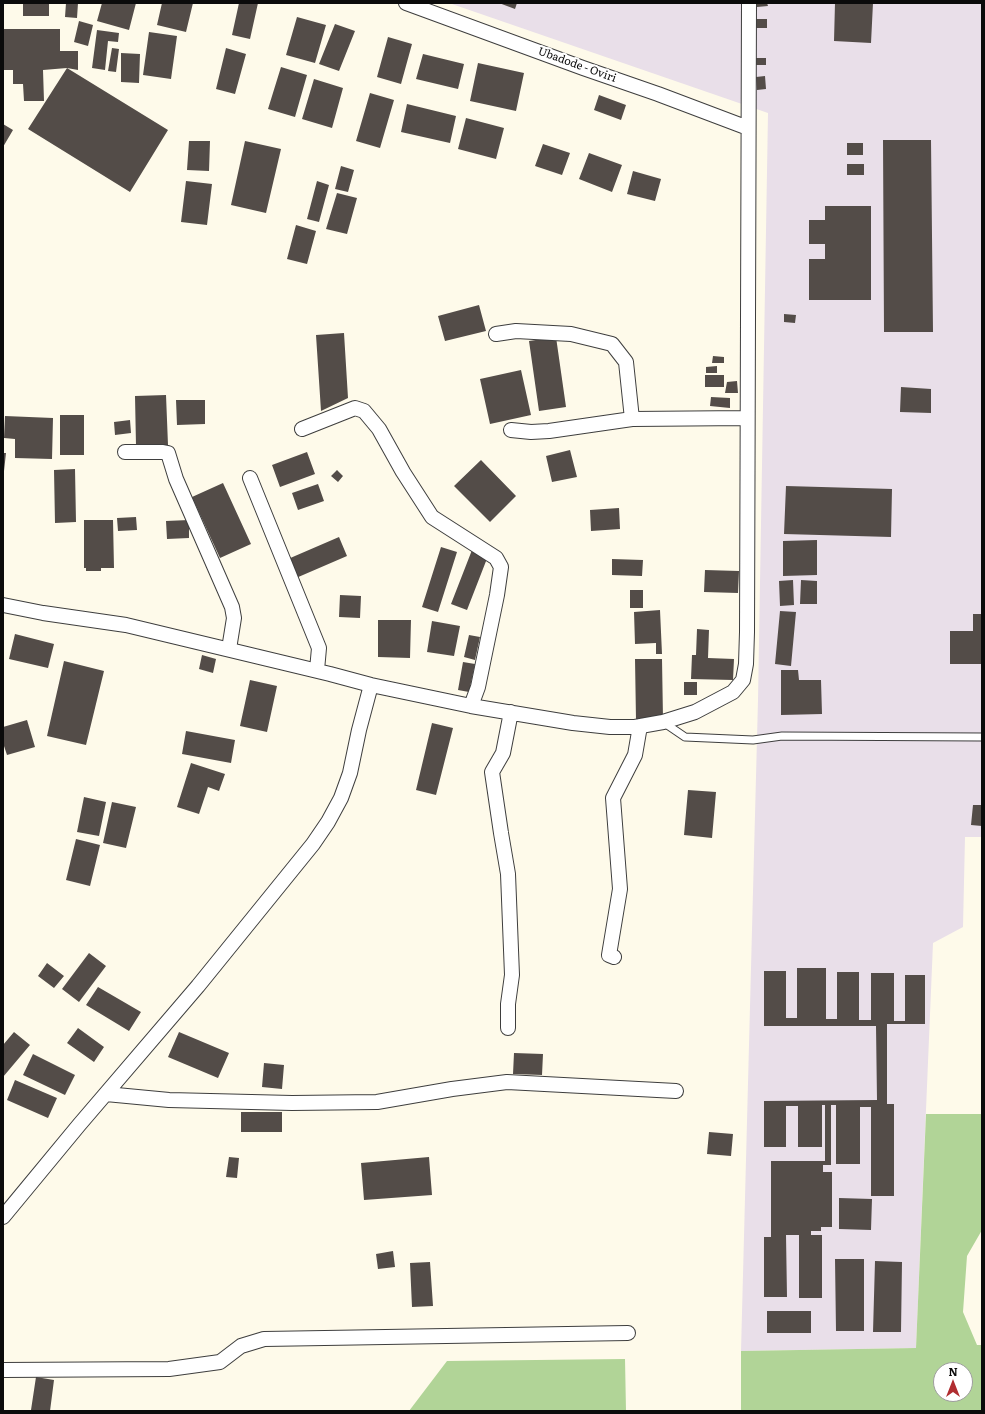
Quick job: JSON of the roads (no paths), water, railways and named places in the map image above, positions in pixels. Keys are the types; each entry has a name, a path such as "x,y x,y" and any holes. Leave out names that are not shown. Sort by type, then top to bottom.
{"street":[{"name":"Ubadode - Oviri","path":"406,3 748,128"},
{"path":"3,605 43,613 126,624 317,670 371,685 471,706 573,723 610,727 640,726 663,722 695,712 733,692 743,680 746,664 747,632 749,3"},
{"path":"496,334 516,332 571,334 612,344 626,362 632,419"},
{"path":"302,429 354,408 364,411 379,429 403,472 432,516 496,558 501,567 497,595 478,687 471,706"},
{"path":"511,430 531,432 550,431 632,419 747,418"},
{"path":"125,452 163,452 168,454 176,479 232,607 234,618 229,649"},
{"path":"250,478 319,648 317,670"},
{"path":"3,1217 198,986 313,844 328,822 341,798 350,773 359,730 371,685"},
{"path":"508,1028 508,1004 512,975 508,874 492,772 503,753 510,712"},
{"path":"614,957 609,955 620,889 613,798 635,755 640,726"},
{"path":"106,1094 169,1100 292,1103 377,1102 452,1089 507,1082 676,1091"},
{"path":"3,1370 169,1369 220,1362 241,1346 264,1339 628,1334"}],"lane":[{"path":"663,722 685,737 753,740 782,736 982,737"}]}
